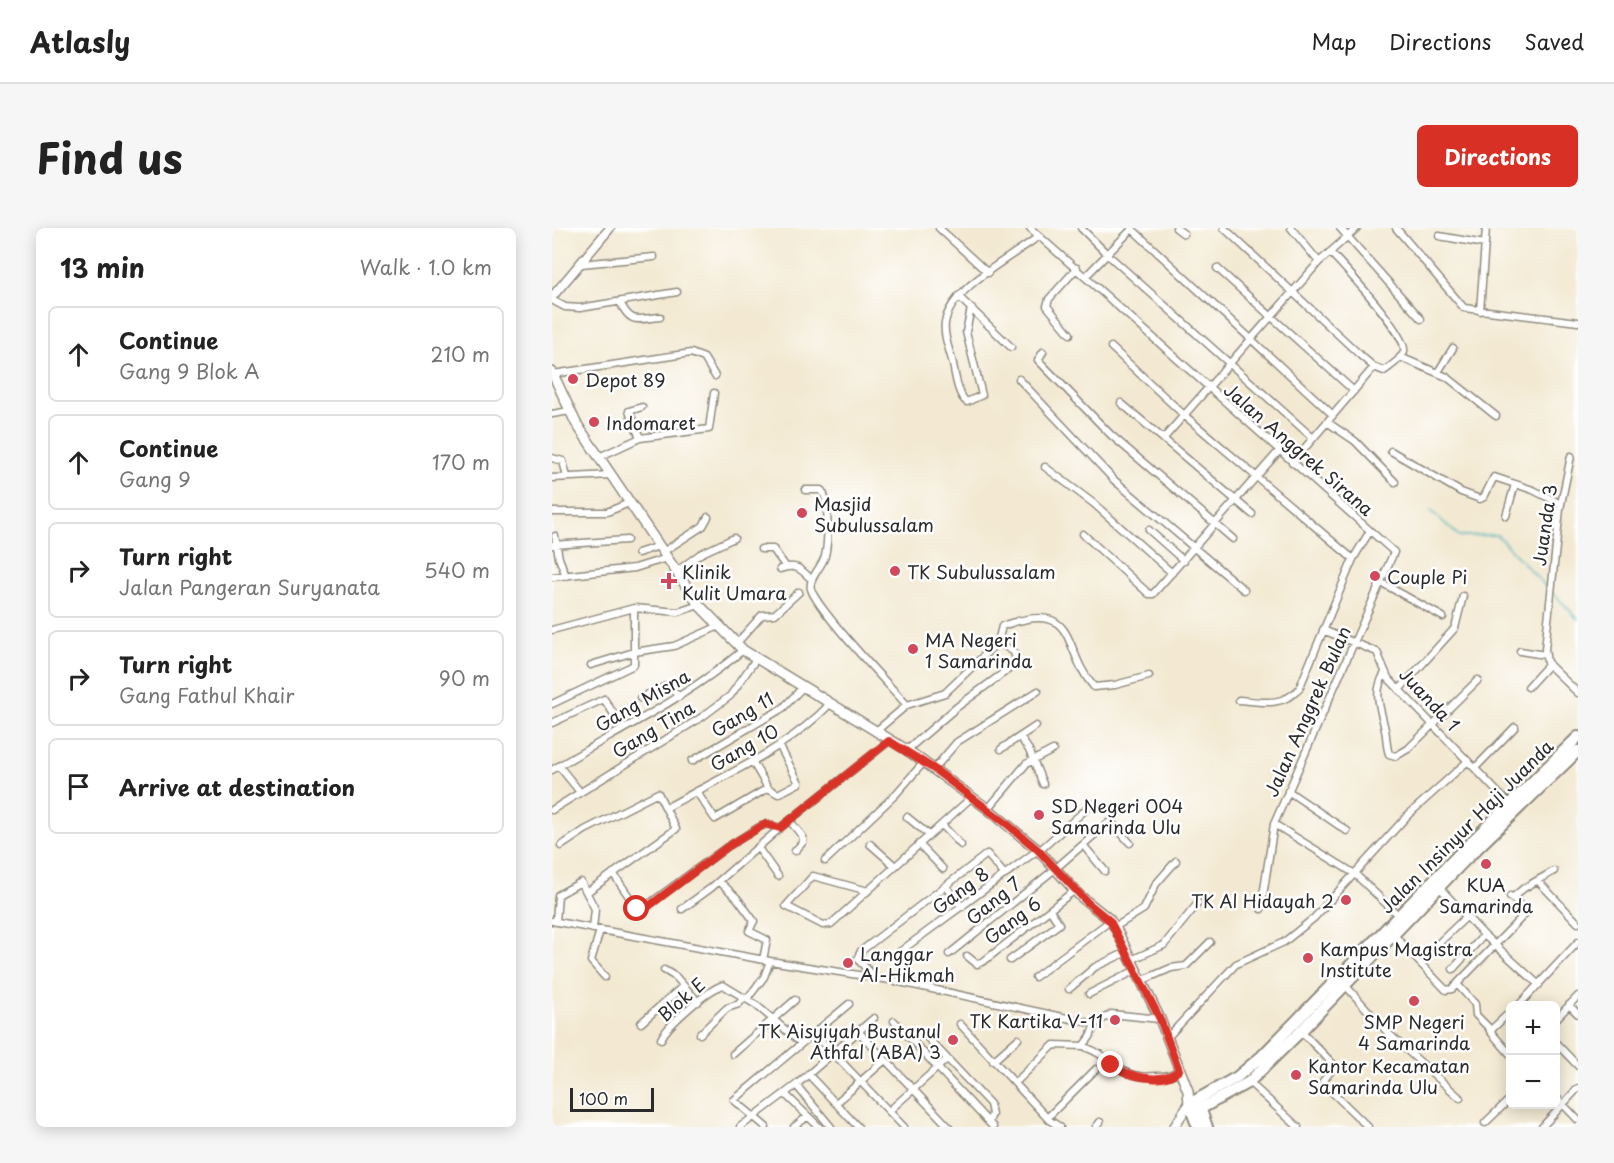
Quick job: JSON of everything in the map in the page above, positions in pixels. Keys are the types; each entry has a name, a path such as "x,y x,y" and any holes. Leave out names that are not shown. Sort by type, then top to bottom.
{"highway":[{"name":"Jalan Insinyur Haji Juanda","path":"1192,1108 1249,1082 1346,986 1439,887 1509,804 1578,737"},
{"name":"Jalan Insinyur Haji Juanda","path":"1192,1108 1257,1061 1399,916 1577,754"},
{"path":"1192,1108 1198,1127"},
{"path":"1192,1108 1207,1127"}],"main road":[{"path":"552,299 610,228"},
{"path":"553,373 570,411 599,457 676,572 717,627 756,659 907,750 988,809 1038,851 1112,924 1160,1019 1188,1091 1192,1108 1174,1127"}],"street":[{"path":"939,228 988,273"},
{"name":"Jalan Anggrek Sirana","path":"1030,228 1370,531"},
{"path":"1082,228 1107,254 1313,438"},
{"path":"1176,228 1184,234"},
{"path":"1224,228 1378,369"},
{"path":"1292,228 1319,262"},
{"path":"1340,228 1382,273 1420,319"},
{"path":"1164,438 1273,317 1319,262 1357,228"},
{"path":"1396,228 1459,304 1467,309 1578,322"},
{"path":"1480,311 1486,228"},
{"path":"1086,276 1132,229 1333,415"},
{"path":"970,308 966,332 982,395 968,402 963,400 954,371 945,325 958,296 1039,236"},
{"path":"1439,236 1485,244"},
{"path":"1292,463 1354,391 1378,369 1400,357 1404,349 1397,333 1330,252"},
{"path":"581,264 654,256"},
{"path":"1070,334 1047,306 1052,296 1077,268"},
{"path":"1217,268 1354,391"},
{"path":"552,299 575,308 677,292"},
{"path":"958,296 1011,347"},
{"path":"620,302 626,315 632,319 660,317"},
{"path":"1111,347 1184,415 1353,559"},
{"path":"1438,372 1452,348"},
{"path":"1043,352 1038,360 1102,426 1233,540"},
{"path":"553,373 692,353 704,358 715,376"},
{"path":"1400,357 1438,372 1497,416"},
{"path":"1018,379 1114,480 1244,591"},
{"path":"599,457 640,438 711,427 714,393"},
{"path":"1121,403 1252,514"},
{"path":"640,438 629,411 642,407"},
{"path":"552,414 570,411"},
{"path":"1327,422 1355,441 1395,482"},
{"path":"1083,534 1149,594 1154,593 1279,451"},
{"path":"1390,451 1461,492 1480,499 1484,497 1494,477 1561,504"},
{"name":"Juanda 3","path":"1545,655 1561,504 1571,456"},
{"path":"552,458 563,460 567,477"},
{"path":"1045,467 1093,503 1172,573"},
{"path":"552,478 611,475"},
{"path":"1506,516 1515,484"},
{"path":"805,490 821,489 826,500 825,558 812,580 812,591 825,611 907,705"},
{"path":"552,512 607,512 629,503"},
{"path":"552,577 635,568 703,526 708,517"},
{"path":"1149,530 1184,561"},
{"path":"1239,700 1276,703 1292,696 1300,686 1353,559 1370,531"},
{"name":"Jalan Anggrek Bulan","path":"1370,531 1395,553 1353,642 1274,824 1355,874 1399,916"},
{"path":"555,536 554,545 566,576"},
{"path":"676,572 700,554 734,538"},
{"path":"554,545 627,540"},
{"path":"761,549 773,549 783,568 798,566 812,580"},
{"path":"638,553 663,552"},
{"path":"1382,583 1443,617"},
{"name":"Gang Misna","path":"552,770 679,697 717,672 740,647 762,615 775,614 799,592"},
{"path":"1400,690 1455,628 1463,596"},
{"path":"552,630 634,608 678,612 699,605"},
{"path":"552,704 633,666 634,608"},
{"path":"874,732 907,705 945,693 998,642 1002,626 1024,619 1049,620 1059,624 1066,632 1094,687 1115,685 1149,676"},
{"path":"591,665 634,652 674,646 717,627"},
{"name":"Juanda 1","path":"1323,630 1377,652 1385,673 1509,804"},
{"path":"907,750 1017,663 1014,652 998,642"},
{"path":"1521,651 1545,655 1549,664 1578,693"},
{"name":"Gang Tina","path":"552,810 702,717 730,696 756,659"},
{"path":"1527,687 1549,664"},
{"path":"1385,673 1379,682 1377,694 1389,754 1396,756 1408,749 1478,680"},
{"path":"640,698 668,685 679,697"},
{"name":"Gang 11","path":"692,761 783,708 803,687"},
{"path":"934,769 957,742 1038,691"},
{"path":"552,723 604,699 623,728"},
{"name":"Gang 10","path":"666,808 780,745 808,725 830,704"},
{"path":"1001,750 1036,726"},
{"path":"1476,767 1515,727"},
{"path":"1020,737 1033,759 1042,784"},
{"path":"682,909 889,741"},
{"path":"752,761 768,788 778,794 800,783 780,745"},
{"path":"988,809 1033,759 1053,750"},
{"path":"1167,1038 1240,961 1284,942 1300,931 1422,802 1468,761"},
{"path":"825,861 895,795 924,762"},
{"path":"559,766 580,792"},
{"path":"696,791 714,820 768,788"},
{"path":"1288,791 1347,831"},
{"path":"561,846 654,792 658,793 675,829 588,891"},
{"path":"868,891 813,876 786,906 826,926 868,891 894,865 972,797"},
{"name":"Gang 8","path":"898,953 1038,851 1092,804"},
{"path":"907,817 929,835"},
{"path":"790,821 803,837 803,842 795,851"},
{"name":"Gang 7","path":"949,954 1109,823 1130,843"},
{"path":"613,873 636,907 641,910 727,847 761,826 767,824 780,828"},
{"path":"1261,909 1274,824"},
{"path":"942,825 961,844"},
{"path":"870,844 894,865"},
{"path":"919,844 942,869"},
{"path":"1083,845 1105,871"},
{"path":"758,848 778,876"},
{"name":"Gang 8","path":"877,979 857,959 857,955 987,854 1005,875"},
{"path":"1035,977 1112,924 1144,909 1156,884 1176,861"},
{"path":"1394,934 1446,990 1457,984 1524,914 1524,909 1511,897 1554,871"},
{"path":"605,977 591,961 596,929 595,909 588,891 578,881 558,896 554,922 596,929 735,953 964,994 1095,1024"},
{"path":"700,1034 727,1008 739,1004 764,977 766,960 766,940 749,931 754,921 736,898 718,881"},
{"path":"1539,882 1578,923"},
{"path":"946,886 962,908"},
{"path":"1439,887 1484,935 1539,985"},
{"name":"Gang 6","path":"967,956 977,964 984,961 1075,890"},
{"path":"1069,989 1095,967 1164,945 1198,903"},
{"path":"1010,960 1059,924 1050,910"},
{"path":"1419,962 1466,917"},
{"path":"1453,969 1484,935"},
{"path":"1141,981 1171,968 1186,966 1210,942"},
{"path":"1523,1001 1578,942"},
{"path":"664,970 676,977 698,1002"},
{"path":"1089,994 1136,970"},
{"path":"1457,984 1475,1004 1476,1015 1506,1050"},
{"name":"Blok E","path":"661,1039 666,1030 698,1002 723,985 745,998"},
{"name":"Blok E","path":"641,1023 683,986"},
{"path":"1346,986 1389,1034 1460,1098"},
{"path":"1560,1015 1578,996"},
{"path":"745,998 801,1043"},
{"path":"733,1054 795,1000"},
{"path":"766,1127 734,1100 849,1004"},
{"path":"1569,1005 1578,1014"},
{"path":"1015,1083 1054,1045 1083,1046 1090,1037 1095,1024 1113,1014 1160,1019"},
{"path":"1491,1030 1506,1016"},
{"path":"740,1127 785,1094 874,1018"},
{"path":"894,1021 991,1124"},
{"path":"960,1024 1048,1119 1060,1127"},
{"path":"858,1031 948,1127"},
{"path":"1301,1031 1335,1066 1323,1081 1324,1084 1368,1127"},
{"path":"814,1033 904,1127"},
{"path":"924,1034 990,1104 991,1124"},
{"path":"993,1061 1018,1039"},
{"path":"1560,1047 1578,1066"},
{"path":"1087,1048 1116,1068 1138,1077 1172,1075 1179,1070"},
{"path":"889,1111 947,1059"},
{"path":"836,1103 885,1060"},
{"path":"1043,1127 1096,1069"},
{"path":"808,1074 858,1127"},
{"path":"1249,1082 1290,1124 1298,1127"},
{"path":"796,1085 831,1127"},
{"path":"1542,1127 1578,1088"},
{"path":"785,1094 819,1127"},
{"path":"1560,1102 1578,1120"},
{"path":"1485,1123 1506,1103"},
{"path":"794,1127 808,1116"}],"waterway":[{"path":"1430,510 1459,536 1497,535 1549,590"},
{"path":"1553,593 1578,619"}],"place":[{"name":"Depot 89","path":"573,379"},
{"name":"Indomaret","path":"594,422"},
{"name":"Masjid Subulussalam","path":"802,513"},
{"name":"TK Subulussalam","path":"895,571"},
{"name":"Couple Pi","path":"1375,576"},
{"name":"Klinik Kulit Umara","path":"669,581"},
{"name":"MA Negeri 1 Samarinda","path":"913,649"},
{"name":"SD Negeri 004 Samarinda Ulu","path":"1039,815"},
{"name":"KUA Samarinda","path":"1486,864"},
{"name":"TK Al Hidayah 2","path":"1346,900"},
{"name":"Kampus Magistra Institute","path":"1308,958"},
{"name":"Langgar Al-Hikmah","path":"848,963"},
{"name":"SMP Negeri 4 Samarinda","path":"1414,1001"},
{"name":"TK Kartika V-11","path":"1115,1020"},
{"name":"TK Aisyiyah Bustanul Athfal (ABA) 3","path":"953,1040"},
{"name":"Kantor Kecamatan Samarinda Ulu","path":"1296,1075"}],"route":[{"path":"637,909 641,910 649,906 727,847 765,824 780,828 881,750 889,741 907,750 934,769 1026,839 1080,896 1115,927 1160,1019 1179,1070 1172,1075 1138,1077 1111,1065"}]}
